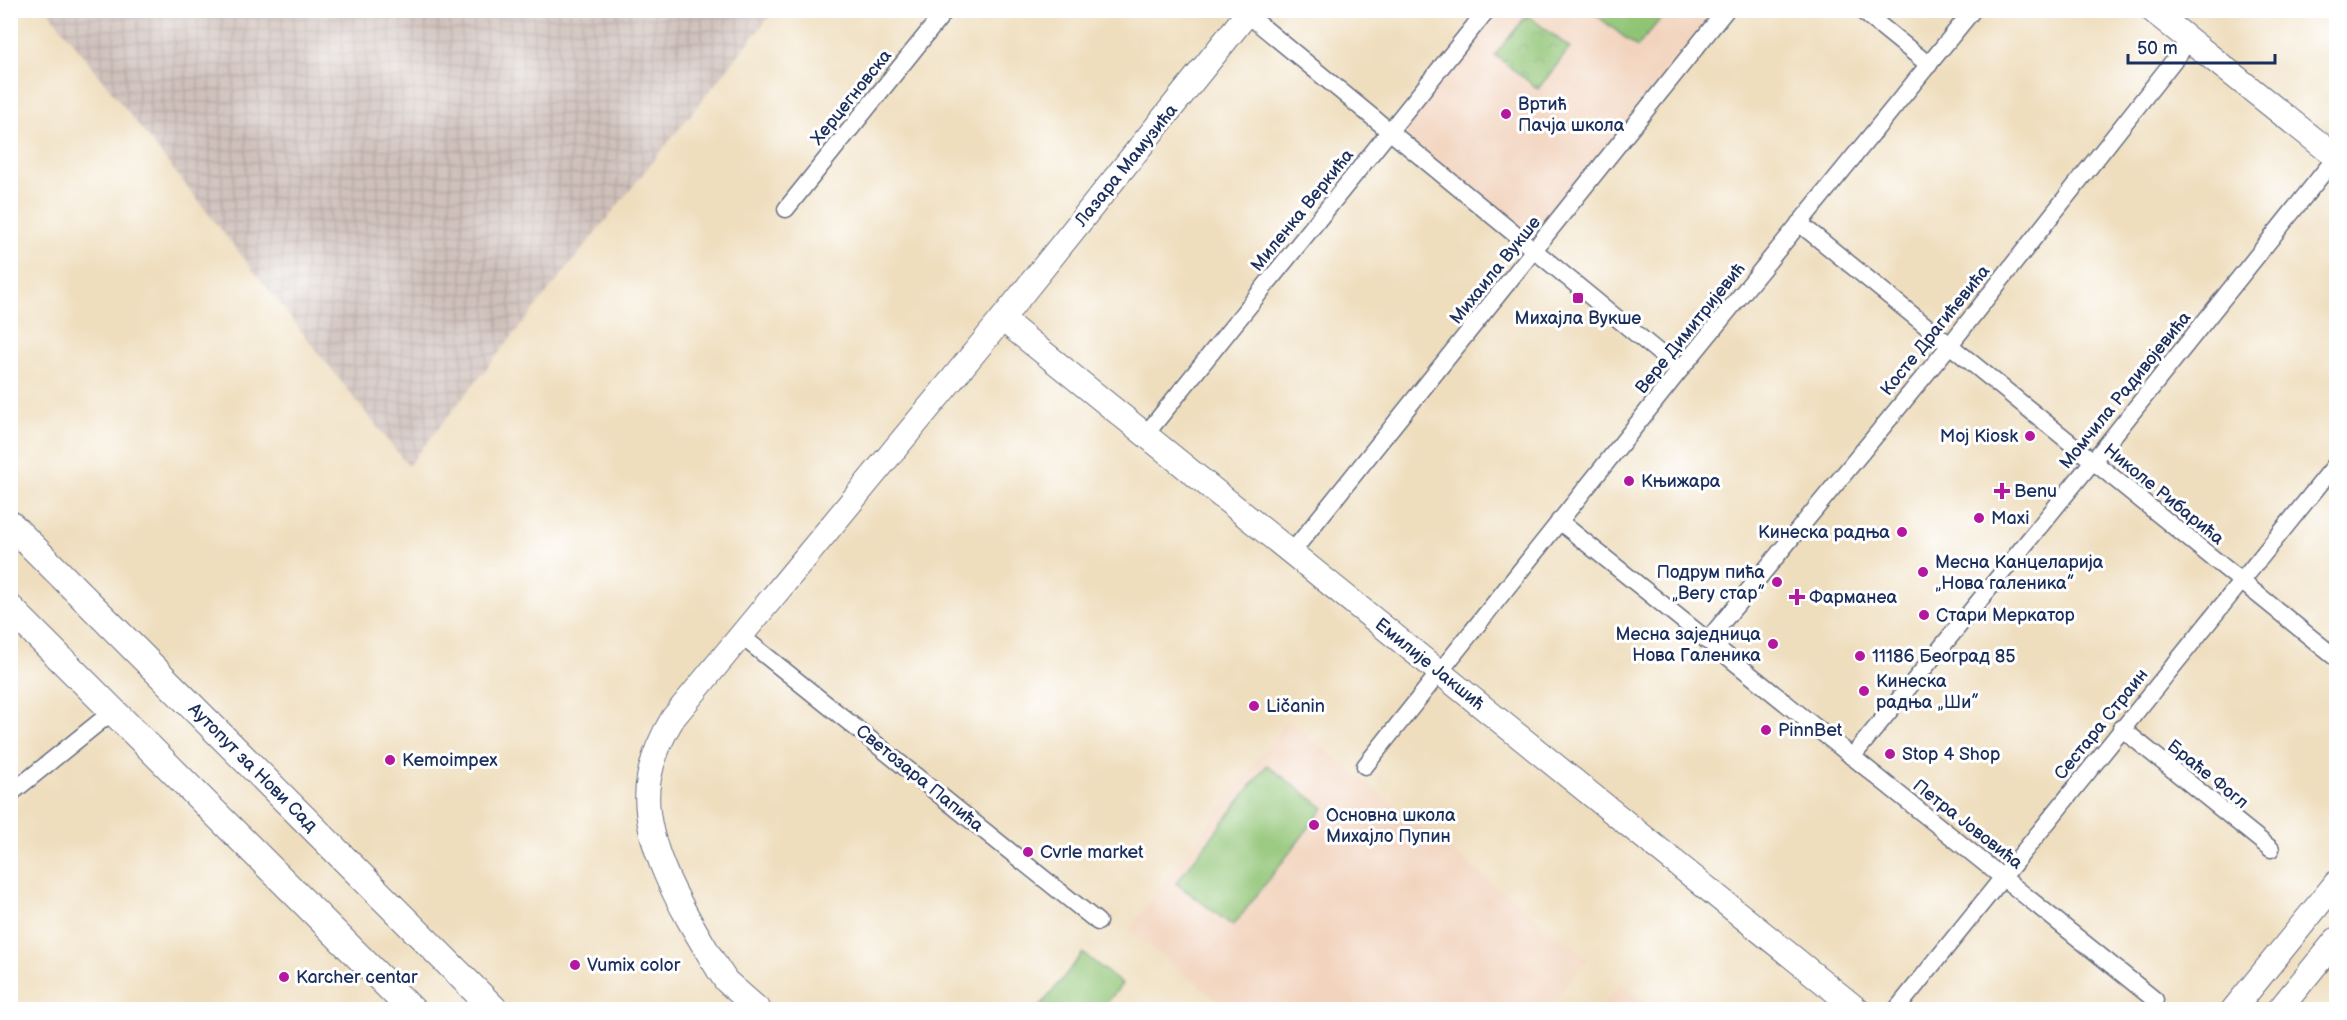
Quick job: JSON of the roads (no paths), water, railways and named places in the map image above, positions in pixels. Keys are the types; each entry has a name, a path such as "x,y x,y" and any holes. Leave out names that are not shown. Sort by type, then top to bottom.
{"main road":[{"name":"Аутопут за Нови Сад","path":"10,524 495,1010"},
{"path":"10,608 412,1010"}],"street":[{"name":"Херцегновска","path":"786,208 946,10"},
{"name":"Миленка Веркића","path":"1146,434 1487,10"},
{"name":"Михаила Вукше","path":"1292,552 1726,10"},
{"path":"1861,10 1929,65"},
{"name":"Вере Димитријевић","path":"1365,766 1680,370 1973,10"},
{"path":"2152,10 2336,157"},
{"path":"1247,12 1680,370"},
{"name":"Лазара Мамузића","path":"1002,319 1247,12"},
{"name":"Косте Драгићевића","path":"1707,641 1949,346 2189,41"},
{"name":"Момчила Радивојевића","path":"1852,757 2336,157"},
{"name":"Николе Рибарића","path":"1799,223 2337,658"},
{"path":"759,1010 726,981 704,946 665,870 655,842 648,815 649,778 663,735 673,718 740,635 1002,319"},
{"name":"Емилије Јакшић","path":"1002,319 1858,1010"},
{"name":"Сестара Страин","path":"1896,1010 2004,878 2121,728 2337,464"},
{"name":"Петра Јововића","path":"1559,521 2155,1000"},
{"name":"Светозара Папића","path":"740,635 1098,922"},
{"path":"10,794 113,711"},
{"name":"Браће Фогл","path":"2121,728 2271,849"},
{"path":"2233,1010 2337,883"},
{"path":"2278,1010 2337,940"}],"place":[{"name":"Вртић Пачја школа","path":"1506,114"},
{"name":"Михајла Вукше","path":"1578,298"},
{"name":"Moj Kiosk","path":"2030,436"},
{"name":"Књижара","path":"1629,481"},
{"name":"Benu","path":"2002,491"},
{"name":"Maxi","path":"1979,518"},
{"name":"Кинеска радња","path":"1902,532"},
{"name":"Месна Канцеларија „Нова галеника”","path":"1923,572"},
{"name":"Подрум пића „Вегу стар”","path":"1777,582"},
{"name":"Фарманеа","path":"1797,597"},
{"name":"Стари Меркатор","path":"1924,615"},
{"name":"Месна заједница Нова Галеника","path":"1773,644"},
{"name":"11186 Београд 85","path":"1860,656"},
{"name":"Кинеска радња „Ши”","path":"1864,691"},
{"name":"Ličanin","path":"1254,706"},
{"name":"PinnBet","path":"1766,730"},
{"name":"Stop 4 Shop","path":"1890,754"},
{"name":"Kemoimpex","path":"390,760"},
{"name":"Основна школа Михајло Пупин","path":"1314,825"},
{"name":"Cvrle market","path":"1028,852"},
{"name":"Vumix color","path":"575,965"},
{"name":"Karcher centar","path":"284,977"}]}
